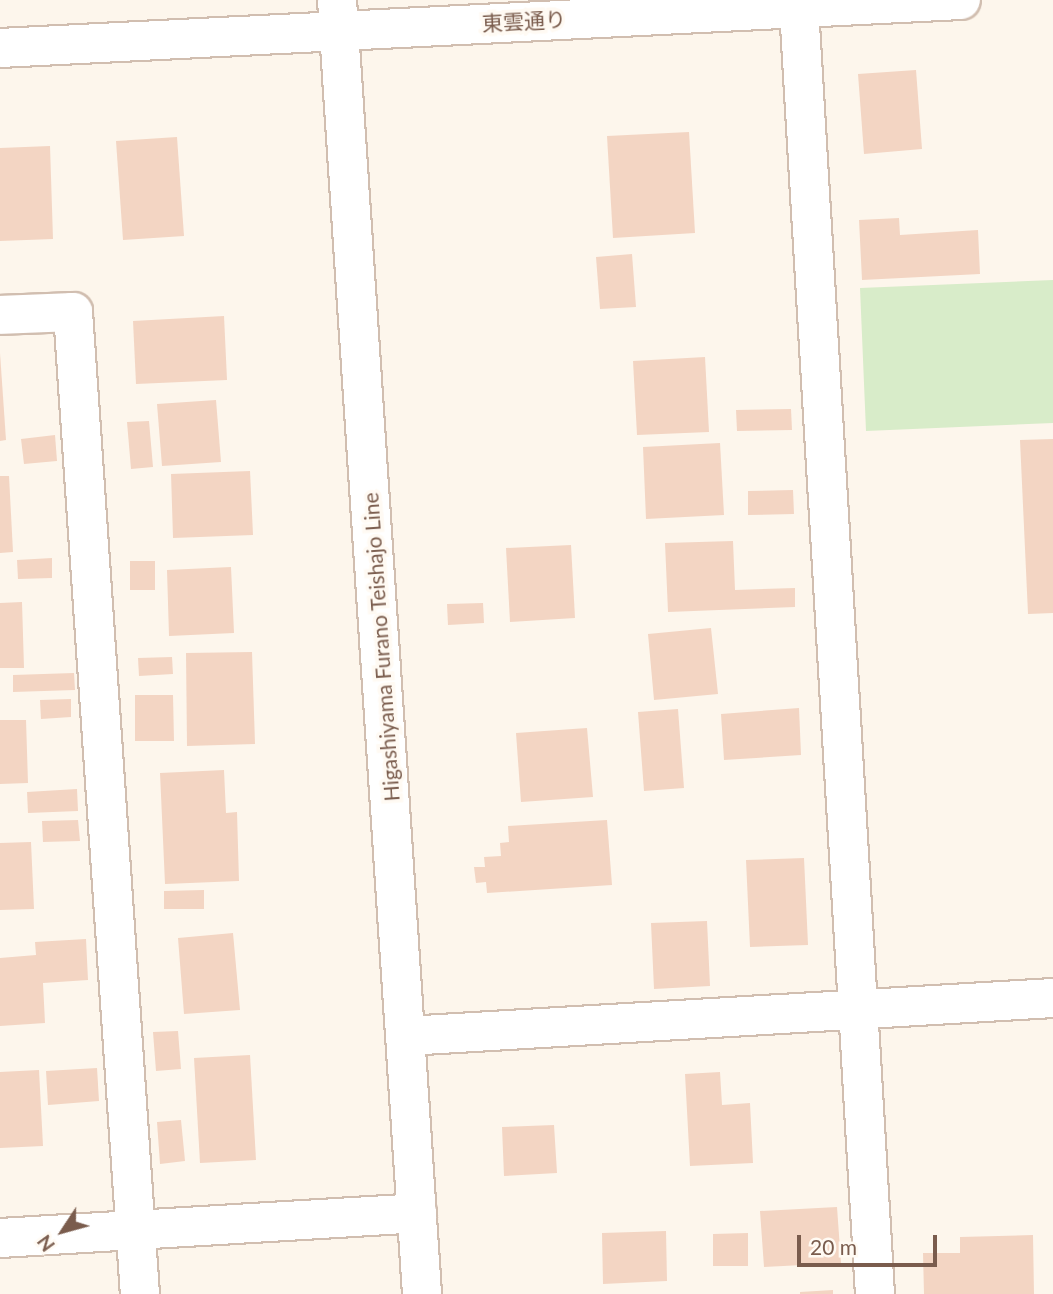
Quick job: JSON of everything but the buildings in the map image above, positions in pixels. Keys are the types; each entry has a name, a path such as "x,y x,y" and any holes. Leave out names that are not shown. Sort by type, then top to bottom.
{"street":[{"name":"東雲通り","path":"0,48 338,15 799,8 961,0"},
{"path":"799,8 875,1294"},
{"name":"Higashiyama Furano Teishajo Line","path":"338,15 422,1294"},
{"path":"0,315 73,313 140,1294"},
{"path":"406,1036 1053,998"},
{"path":"0,1238 417,1213"}],"green space":[{"path":"1053,280 1053,423 866,431 860,288"}]}
